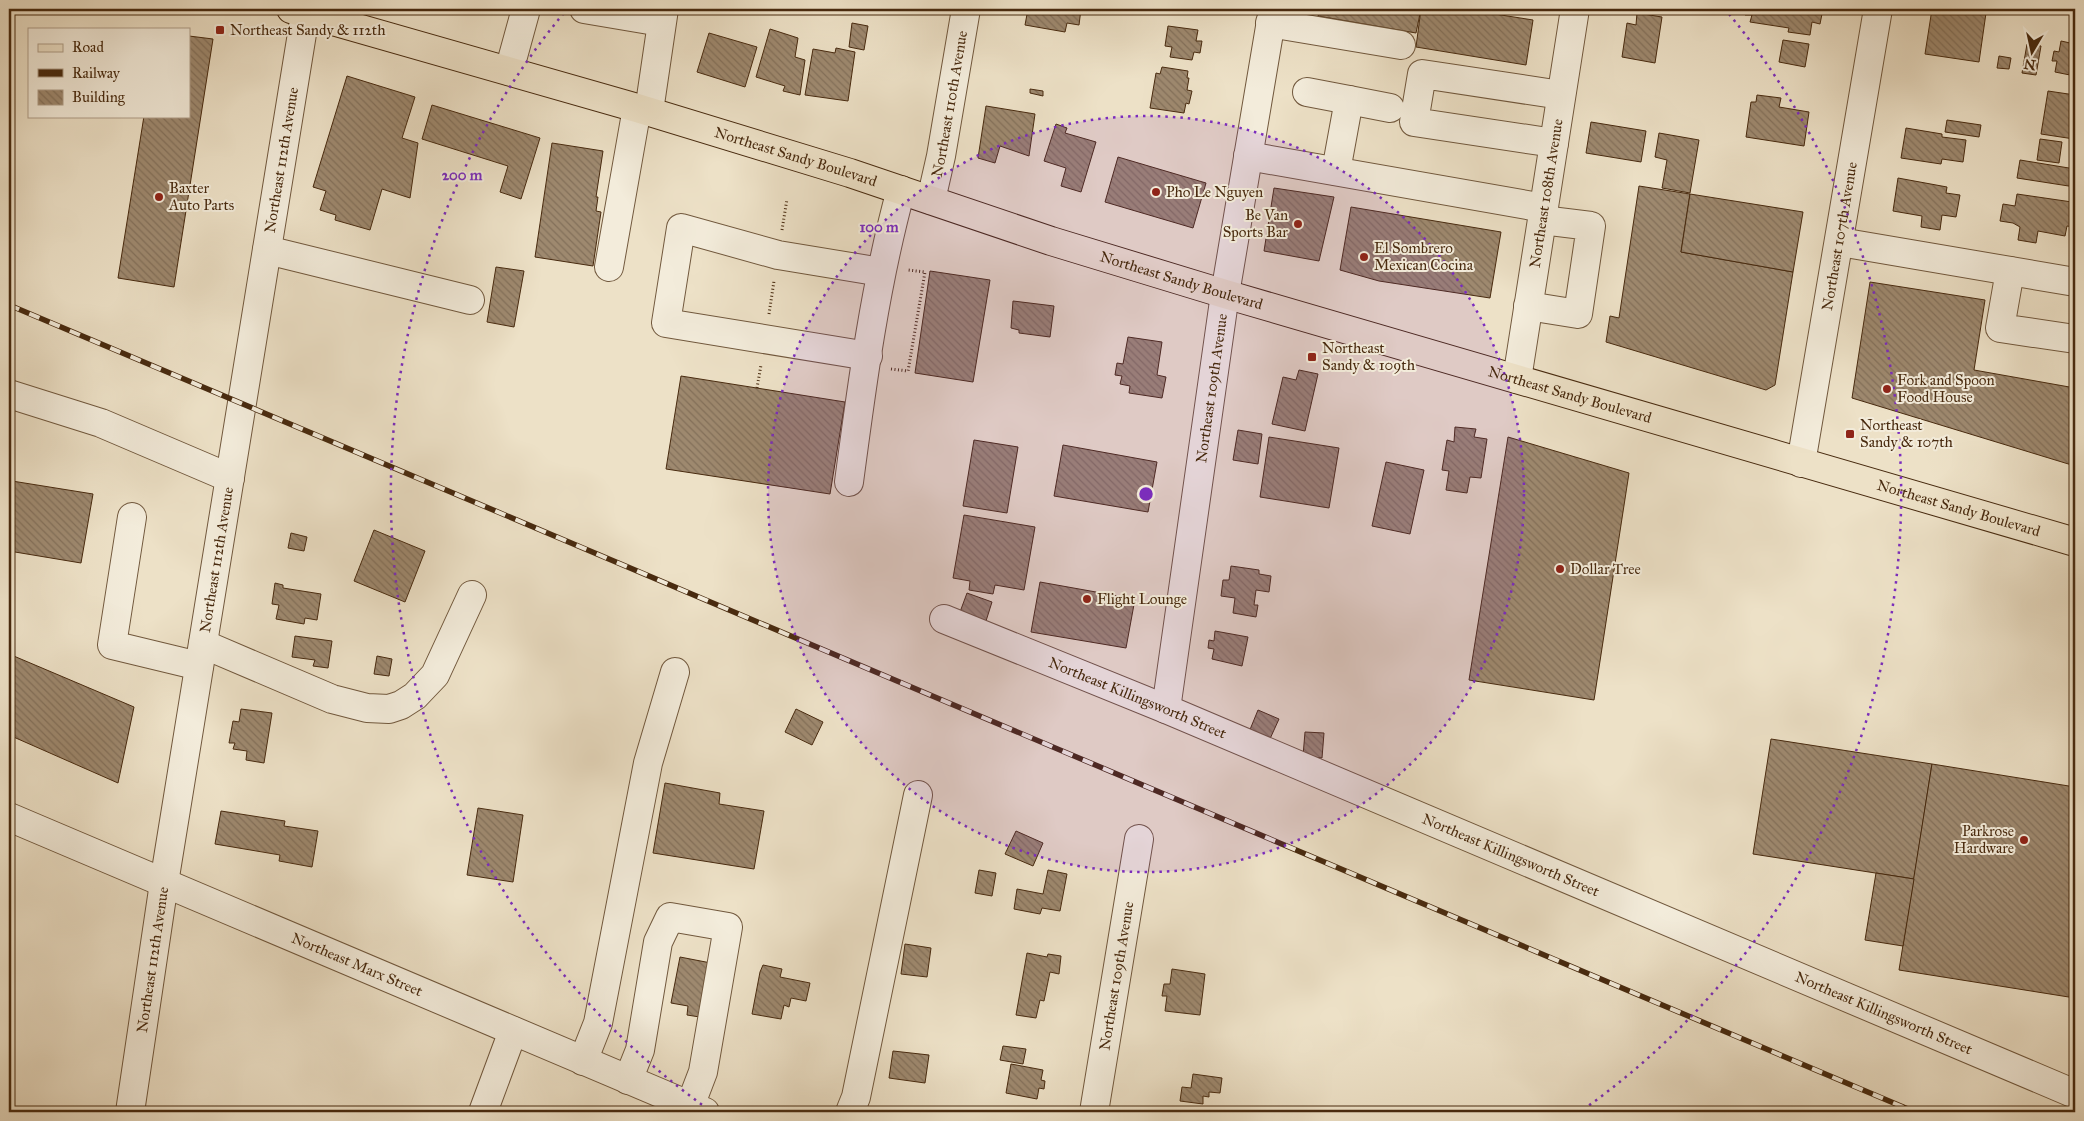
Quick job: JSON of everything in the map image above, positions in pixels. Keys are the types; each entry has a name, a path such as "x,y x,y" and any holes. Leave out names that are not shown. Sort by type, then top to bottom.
{"main road":[{"name":"Northeast Sandy Boulevard","path":"301,10 643,110 901,190 1051,241 1225,294 2075,542"}],"street":[{"path":"509,70 526,9"},
{"path":"584,9 662,16 609,268"},
{"name":"Northeast 110th Avenue","path":"931,200 941,156 966,9"},
{"name":"Northeast 108th Avenue","path":"1517,379 1575,9"},
{"name":"Northeast 107th Avenue","path":"1801,463 1878,9"},
{"name":"Northeast 112th Avenue","path":"130,1112 164,884 267,250 301,10"},
{"path":"1271,16 1401,45"},
{"name":"Northeast 109th Avenue","path":"1166,710 1225,294 1271,16"},
{"path":"1554,143 1414,122 1422,74 1561,94"},
{"path":"1307,92 1390,108"},
{"path":"1336,171 1349,100"},
{"path":"1248,156 1336,171 1543,214 1591,226 1578,314 1528,306"},
{"path":"849,482 881,272 901,190"},
{"path":"868,356 666,323 681,228 778,255 881,272"},
{"path":"1840,242 2075,282"},
{"path":"267,250 470,300"},
{"path":"2010,270 2000,328 2075,339"},
{"path":"9,394 101,423 230,478"},
{"path":"132,517 112,645 201,655 332,699 367,708 389,709 401,705 415,696 435,675 472,595"},
{"name":"Northeast Killingsworth Street","path":"944,619 1166,710 2075,1094"},
{"path":"583,1061 598,1023 648,763 675,672"},
{"path":"850,1112 856,1097 918,795"},
{"name":"Northeast Marx Street","path":"9,817 698,1109"},
{"name":"Northeast 109th Avenue","path":"1094,1112 1139,839"},
{"path":"628,1080 640,1050 658,942 670,917 728,927 698,1109"},
{"path":"483,1112 512,1031"}],"path":[{"path":"757,388 787,199"}],"building":[{"path":"1028,9 1081,9 1079,25 1067,23 1065,32 1025,25"},
{"path":"1320,9 1421,9 1416,33 1318,16"},
{"path":"1421,9 1483,9 1482,12 1533,20 1526,65 1416,47"},
{"path":"1746,9 1823,9 1820,24 1812,22 1810,35 1788,32 1789,28 1750,22 1752,15 1745,15"},
{"path":"1932,9 1955,9 1986,13 1979,62 1925,54"},
{"path":"1637,13 1662,17 1655,63 1622,57 1627,23 1636,25"},
{"path":"852,23 868,26 864,50 849,47"},
{"path":"1168,26 1198,30 1196,41 1202,41 1200,53 1194,52 1192,60 1170,57 1172,47 1165,46"},
{"path":"770,29 798,38 795,57 805,60 800,95 783,91 785,86 756,77"},
{"path":"709,33 757,47 745,87 697,72"},
{"name":"Baxter Auto Parts","path":"190,36 213,39 174,287 118,278 144,118 190,118"},
{"path":"1783,40 1809,44 1805,67 1779,62"},
{"path":"2061,41 2075,44 2075,76 2055,72 2057,61 2052,61 2054,51 2059,52"},
{"path":"2027,44 2041,46 2036,75 2022,73"},
{"path":"836,48 855,52 848,101 805,95 813,49 835,53"},
{"path":"1999,56 2011,58 2009,69 1997,68"},
{"path":"1162,67 1188,71 1187,90 1192,91 1189,104 1186,103 1184,113 1150,108 1156,73 1160,74"},
{"path":"347,76 415,97 402,138 418,143 410,198 382,189 370,230 335,220 336,215 320,210 326,191 313,187"},
{"path":"1030,89 1043,91 1043,96 1030,93"},
{"path":"2048,91 2075,95 2074,139 2041,134"},
{"path":"1757,95 1781,98 1779,107 1809,112 1804,146 1746,137 1751,102 1756,102"},
{"path":"432,105 540,138 521,199 500,192 508,166 422,139"},
{"path":"986,106 1035,114 1029,156 1000,146 995,163 978,158"},
{"path":"1947,120 1981,125 1979,137 1945,132"},
{"path":"1591,122 1646,131 1641,162 1586,153"},
{"path":"1056,124 1067,128 1065,133 1096,142 1081,192 1061,186 1066,168 1044,161"},
{"path":"1906,128 1942,134 1942,137 1966,140 1963,162 1942,159 1941,164 1901,158"},
{"path":"1659,133 1699,140 1690,193 1662,188 1667,160 1655,157"},
{"path":"2040,139 2062,142 2059,163 2037,160"},
{"path":"552,143 603,151 596,197 598,197 596,211 601,212 593,266 535,257"},
{"name":"Pho Le Nguyen","path":"1118,157 1206,183 1193,228 1105,202"},
{"path":"2020,160 2075,169 2075,187 2017,178"},
{"path":"1898,178 1947,187 1946,193 1960,195 1956,217 1942,215 1940,230 1921,227 1922,216 1893,211"},
{"path":"1639,186 1690,194 1681,252 1793,272 1775,385 1766,390 1606,342 1610,316 1619,318"},
{"name":"Be Van Sports Bar","path":"1274,188 1334,197 1319,261 1264,251"},
{"path":"1690,194 1803,212 1793,272 1681,252"},
{"path":"2017,194 2072,202 2070,213 2075,213 2074,227 2067,226 2065,236 2038,231 2036,243 2018,240 2020,227 2013,223 2000,221 2003,204 2015,206"},
{"path":"1351,207 1501,232 1490,298 1379,281 1340,270"},
{"path":"496,267 524,271 514,327 487,322"},
{"path":"930,271 990,280 973,382 915,373"},
{"path":"1870,282 1985,300 1974,370 2075,388 2075,466 1852,398"},
{"path":"1013,301 1054,306 1050,337 1019,333 1019,330 1011,328"},
{"path":"1128,337 1162,342 1157,375 1166,377 1162,398 1129,393 1130,386 1120,384 1122,376 1115,375 1117,363 1123,364"},
{"path":"1299,370 1318,374 1305,431 1272,424 1283,377 1296,380"},
{"path":"681,376 845,402 830,494 666,469"},
{"path":"1455,427 1476,429 1474,437 1487,439 1481,478 1470,477 1467,493 1446,490 1449,471 1442,470 1447,440 1454,442"},
{"path":"1238,430 1262,434 1258,464 1233,460"},
{"path":"1269,437 1339,448 1329,508 1260,497"},
{"path":"1508,437 1629,473 1594,700 1469,680"},
{"path":"974,440 1018,447 1007,513 963,506"},
{"path":"1063,445 1157,462 1148,512 1054,496"},
{"path":"1386,462 1424,470 1410,534 1372,526"},
{"path":"12,481 93,494 81,563 9,551 9,501"},
{"path":"964,515 1035,527 1024,590 995,585 993,594 969,590 970,581 953,578"},
{"path":"374,530 425,551 405,602 354,581"},
{"path":"291,533 307,537 304,551 288,548"},
{"path":"1231,566 1259,570 1259,574 1271,576 1269,592 1256,590 1254,605 1258,605 1256,617 1233,613 1235,598 1221,596 1223,580 1229,580"},
{"path":"1040,582 1135,599 1126,648 1031,632"},
{"path":"275,583 283,585 283,588 321,594 317,620 305,618 304,624 276,619 279,605 272,604"},
{"path":"967,593 992,602 986,621 960,612"},
{"path":"1215,631 1248,637 1242,666 1212,659 1214,649 1208,648 1209,640 1214,641"},
{"path":"295,636 332,641 328,668 313,666 315,660 292,657"},
{"path":"9,654 134,707 118,783 9,735"},
{"path":"377,656 392,659 389,676 374,674"},
{"path":"241,709 272,713 264,763 246,760 247,751 233,749 235,743 229,743 233,721 239,722"},
{"path":"796,709 823,722 812,745 785,732"},
{"path":"1258,710 1279,719 1269,741 1249,732"},
{"path":"1305,732 1324,733 1322,758 1303,756"},
{"path":"1771,739 1932,764 1914,879 1753,854"},
{"path":"1932,764 2075,787 2075,998 1899,970"},
{"path":"665,783 720,793 719,804 764,811 754,869 653,853"},
{"path":"478,808 523,815 513,882 467,875"},
{"path":"221,811 285,821 284,826 318,831 312,867 279,861 280,855 215,844"},
{"path":"1016,831 1043,843 1033,866 1005,854"},
{"path":"979,870 996,873 992,896 975,893"},
{"path":"1048,870 1067,874 1060,911 1042,908 1040,914 1014,909 1017,889 1043,894"},
{"path":"1876,873 1914,879 1903,946 1865,940"},
{"path":"905,944 931,948 927,977 901,974"},
{"path":"1027,953 1047,957 1048,954 1061,956 1059,974 1050,972 1044,1001 1040,1000 1036,1018 1016,1015"},
{"path":"680,957 716,964 706,1018 687,1015 688,1006 671,1003"},
{"path":"763,965 782,969 780,977 810,983 806,1001 791,998 789,1007 784,1005 781,1019 752,1014"},
{"path":"1172,969 1205,974 1200,1015 1165,1011 1167,996 1162,996 1164,984 1170,984"},
{"path":"1003,1046 1026,1049 1023,1064 1000,1060"},
{"path":"893,1051 929,1055 925,1083 889,1078"},
{"path":"1011,1064 1043,1070 1041,1080 1045,1081 1044,1089 1039,1088 1037,1099 1006,1093"},
{"path":"1193,1074 1222,1078 1220,1093 1209,1092 1209,1097 1203,1096 1203,1104 1180,1101 1182,1087 1191,1088"}],"railway":[{"path":"9,305 1915,1112"}],"place":[{"name":"Northeast Sandy & 112th","path":"220,30"},
{"name":"Pho Le Nguyen","path":"1156,192"},
{"name":"Baxter Auto Parts","path":"159,197"},
{"name":"Be Van Sports Bar","path":"1298,224"},
{"name":"El Sombrero Mexican Cocina","path":"1364,257"},
{"name":"Northeast Sandy & 109th","path":"1312,357"},
{"name":"Fork and Spoon Food House","path":"1887,389"},
{"name":"Northeast Sandy & 107th","path":"1850,434"},
{"name":"Dollar Tree","path":"1560,569"},
{"name":"Flight Lounge","path":"1087,599"},
{"name":"Parkrose Hardware","path":"2024,840"}]}
